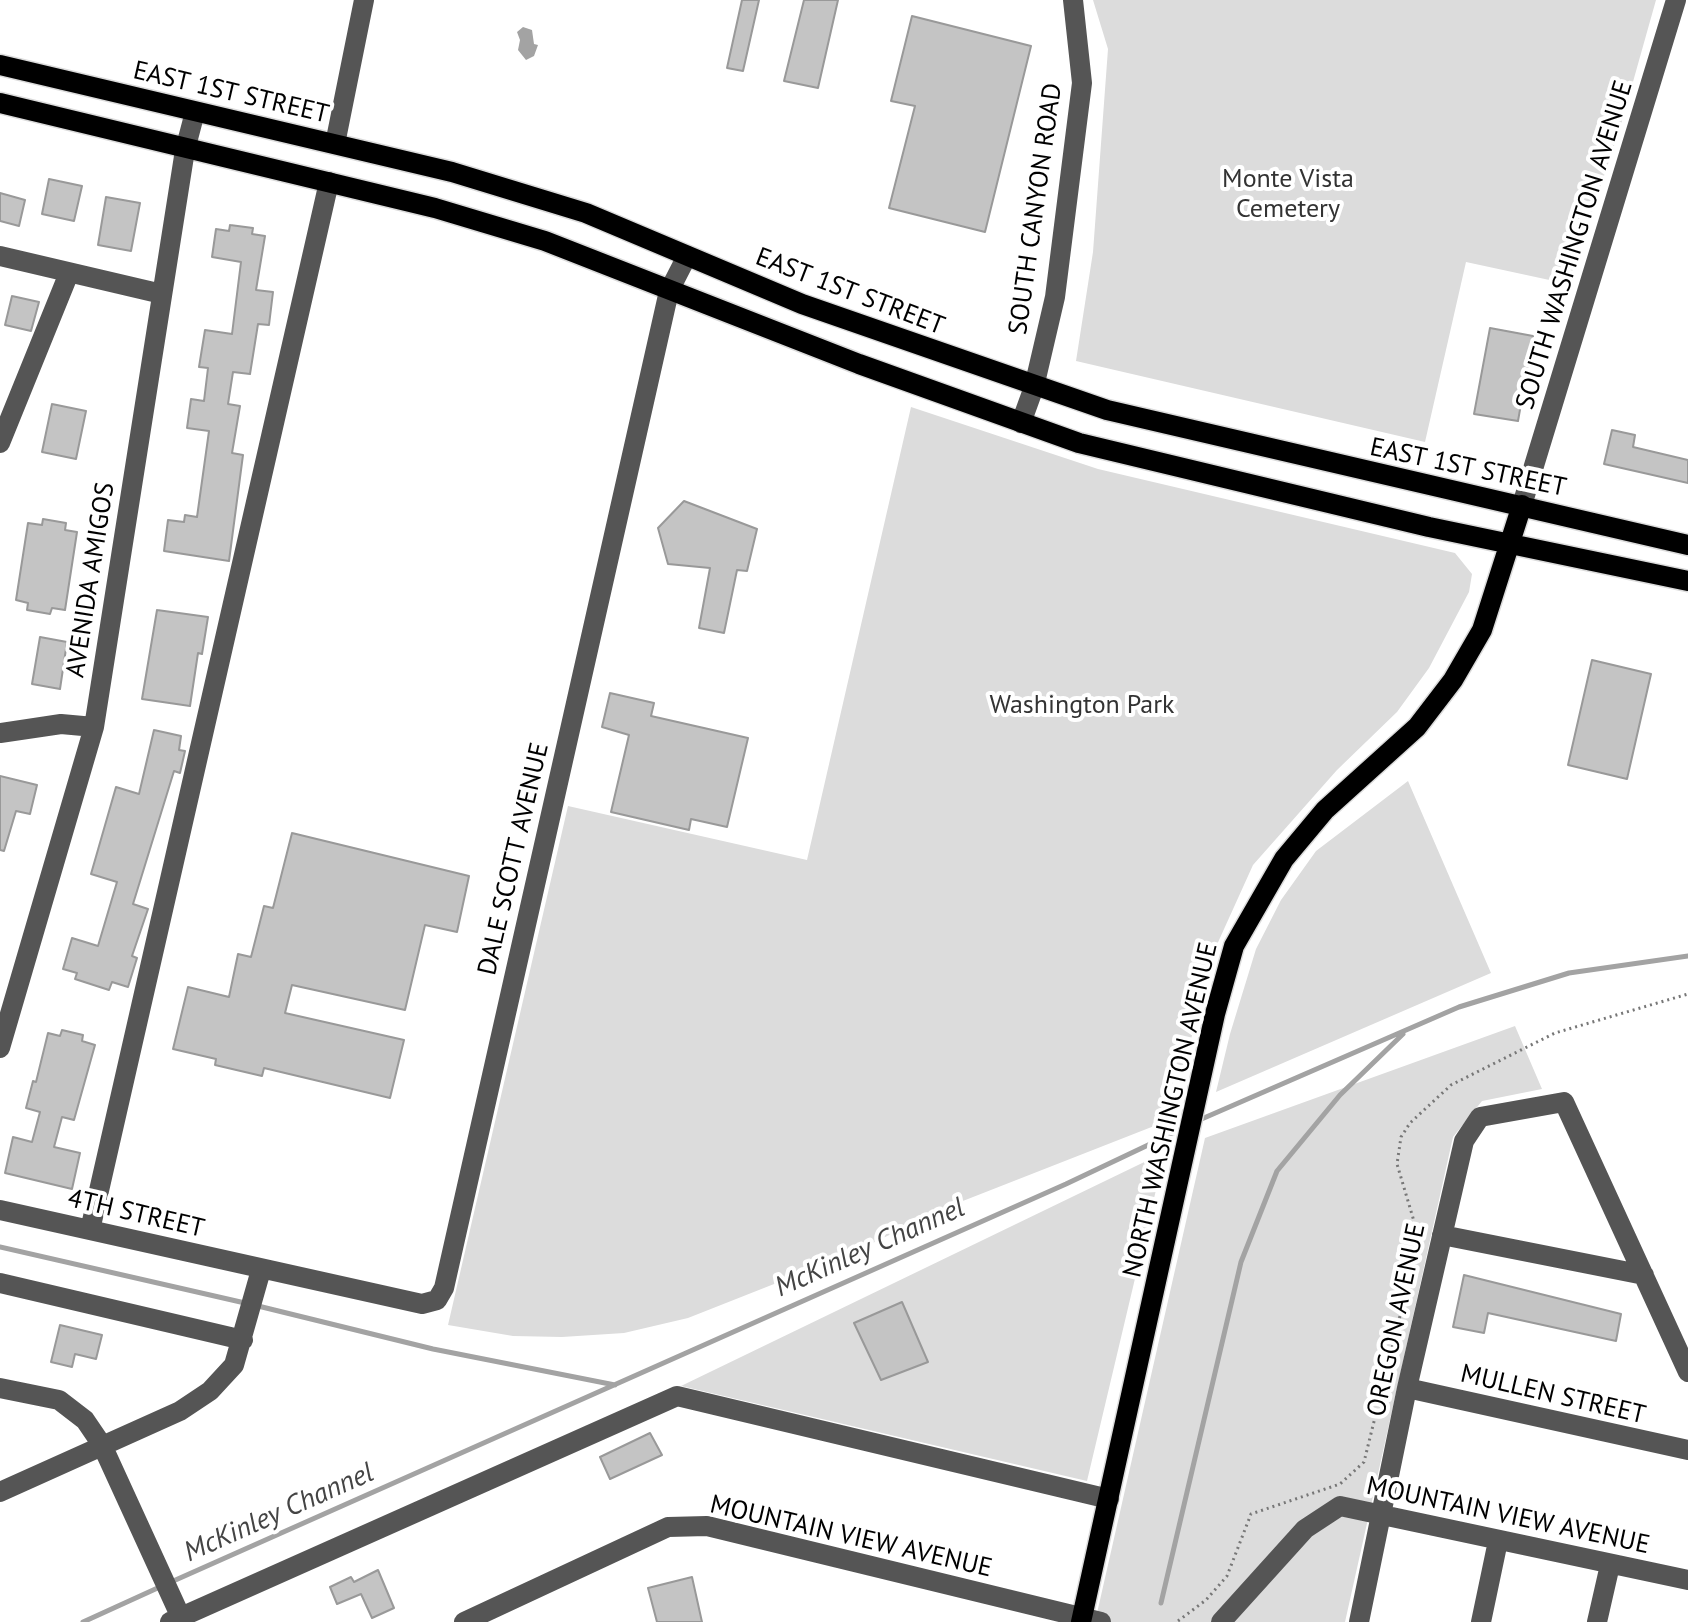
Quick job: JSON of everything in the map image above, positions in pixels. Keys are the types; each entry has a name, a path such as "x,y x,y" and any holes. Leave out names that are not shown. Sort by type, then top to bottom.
{"main road":[{"name":"EAST 1ST STREET","path":"0,65 452,172 572,209 802,304 1034,387 1171,428 1688,545"},
{"path":"0,103 435,208 545,241 669,291 1079,443 1174,468 1688,581"},
{"name":"NORTH WASHINGTON AVENUE","path":"1088,1621 1109,1499 1183,1156 1234,946 1256,902 1284,859 1325,810 1417,727 1453,680 1482,630 1522,505"}],"street":[{"path":"335,144 364,0"},
{"name":"SOUTH CANYON ROAD","path":"1021,423 1034,387 1055,297 1082,83 1073,0"},
{"name":"SOUTH WASHINGTON AVENUE","path":"1522,505 1586,306 1676,0"},
{"name":"AVENIDA AMIGOS","path":"0,1048 94,727 185,150 195,112"},
{"path":"90,1230 329,182"},
{"path":"0,256 162,294"},
{"name":"DALE SCOTT AVENUE","path":"261,1270 422,1304 437,1300 444,1288 669,291 687,256"},
{"path":"0,443 69,273"},
{"path":"0,733 61,724 94,727"},
{"name":"OREGON AVENUE","path":"1359,1622 1407,1388 1464,1141 1480,1117 1564,1102 1644,1275"},
{"name":"4TH STREET","path":"0,1210 261,1270"},
{"path":"1442,1235 1644,1275 1688,1372"},
{"path":"0,1492 180,1411 210,1391 234,1365 261,1270"},
{"path":"0,1283 244,1337"},
{"path":"0,1388 59,1400 85,1420 102,1445 178,1620 677,1396 1109,1499"},
{"name":"MULLEN STREET","path":"1407,1388 1688,1450"},
{"name":"MOUNTAIN VIEW AVENUE","path":"1221,1622 1305,1529 1340,1506 1688,1580"},
{"name":"MOUNTAIN VIEW AVENUE","path":"464,1622 668,1527 707,1526 1088,1621"},
{"path":"1481,1622 1498,1541"},
{"path":"1597,1622 1610,1565"}],"path":[{"path":"1178,1621 1206,1600 1227,1576 1251,1514 1340,1484 1364,1462 1416,1251 1416,1228 1397,1164 1401,1137 1410,1123 1451,1085 1555,1033 1688,994"}],"green space":[{"name":"Monte Vista Cemetery","path":"1093,0 1656,0 1620,128 1568,284 1466,262 1425,442 1076,361 1093,252 1108,49"},
{"name":"Washington Park","path":"911,407 1098,469 1455,553 1472,574 1469,592 1429,668 1397,712 1337,770 1253,865 1210,960 1172,1119 945,1208 850,1254 688,1318 624,1333 562,1337 513,1336 448,1325 568,806 807,860"},
{"path":"1408,781 1491,973 1216,1092 1256,949 1281,900 1316,851"},
{"path":"1515,1026 1542,1089 1482,1101 1453,1137 1345,1622 1095,1622 1205,1138"},
{"path":"1165,1152 1087,1481 681,1386"}],"shaded area":[{"path":"523,27 532,30 534,44 538,45 534,56 526,60 518,50 520,40 517,32"}],"building":[{"path":"742,0 759,0 743,71 727,68"},
{"path":"804,0 838,0 818,88 784,81"},
{"path":"912,16 1031,46 985,232 889,208 915,106 891,101"},
{"path":"49,179 82,186 74,221 42,214"},
{"path":"0,193 25,200 19,226 0,221"},
{"path":"106,197 140,203 131,251 98,245"},
{"path":"230,225 253,228 252,234 265,236 256,290 273,292 269,325 258,324 250,374 233,372 228,404 240,406 232,453 243,455 229,561 164,551 168,520 184,522 185,515 197,517 209,431 187,428 191,399 204,401 208,368 199,367 205,330 232,334 241,262 212,257 216,229 229,231"},
{"path":"12,296 39,302 31,331 5,325"},
{"path":"1490,328 1533,336 1518,421 1474,414"},
{"path":"52,404 86,411 76,459 42,452"},
{"path":"1612,430 1635,435 1633,447 1688,460 1688,483 1604,464"},
{"path":"684,501 757,529 747,571 737,570 724,633 699,628 710,568 668,564 658,528"},
{"path":"43,519 66,523 65,530 77,532 65,610 52,608 50,614 27,610 28,603 16,600 28,523 42,525"},
{"path":"157,610 208,617 202,654 198,653 190,706 142,699"},
{"path":"40,637 67,642 60,689 32,684"},
{"path":"1592,660 1651,674 1627,779 1568,765"},
{"path":"610,693 654,703 651,716 748,738 727,827 691,819 689,830 611,812 629,735 602,727"},
{"path":"154,730 181,736 179,750 185,751 180,773 174,771 133,904 148,909 132,956 137,958 128,987 112,982 109,990 75,979 77,973 63,969 72,938 98,946 117,882 91,874 116,787 139,794"},
{"path":"0,776 37,785 30,814 16,811 4,851 0,850"},
{"path":"292,833 469,876 457,932 425,925 405,1010 292,985 285,1013 404,1040 390,1098 264,1068 262,1076 215,1065 216,1059 173,1049 188,987 229,997 238,954 251,957 264,906 273,908"},
{"path":"62,1030 83,1035 82,1041 95,1045 74,1120 62,1117 54,1147 80,1153 72,1189 5,1173 13,1137 32,1142 40,1112 26,1108 33,1081 36,1082 48,1033 60,1036"},
{"path":"1464,1275 1621,1314 1616,1341 1488,1313 1484,1333 1453,1327"},
{"path":"902,1302 928,1362 881,1380 854,1323"},
{"path":"60,1325 102,1335 96,1359 75,1354 72,1367 51,1362"},
{"path":"650,1433 662,1455 610,1479 600,1457"},
{"path":"378,1570 394,1608 372,1618 361,1594 337,1604 330,1587 351,1577 354,1582"},
{"path":"692,1577 702,1622 657,1622 648,1588"}],"waterway":[{"name":"McKinley Channel","path":"1197,1121 1459,1007 1569,973 1688,956"},
{"path":"1161,1603 1241,1262 1277,1171 1340,1095 1403,1034"},
{"name":"McKinley Channel","path":"171,1582 1066,1184 1184,1128"},
{"path":"0,1247 245,1303"},
{"path":"254,1305 433,1349 615,1385"},
{"name":"McKinley Channel","path":"83,1622 162,1586"}]}
